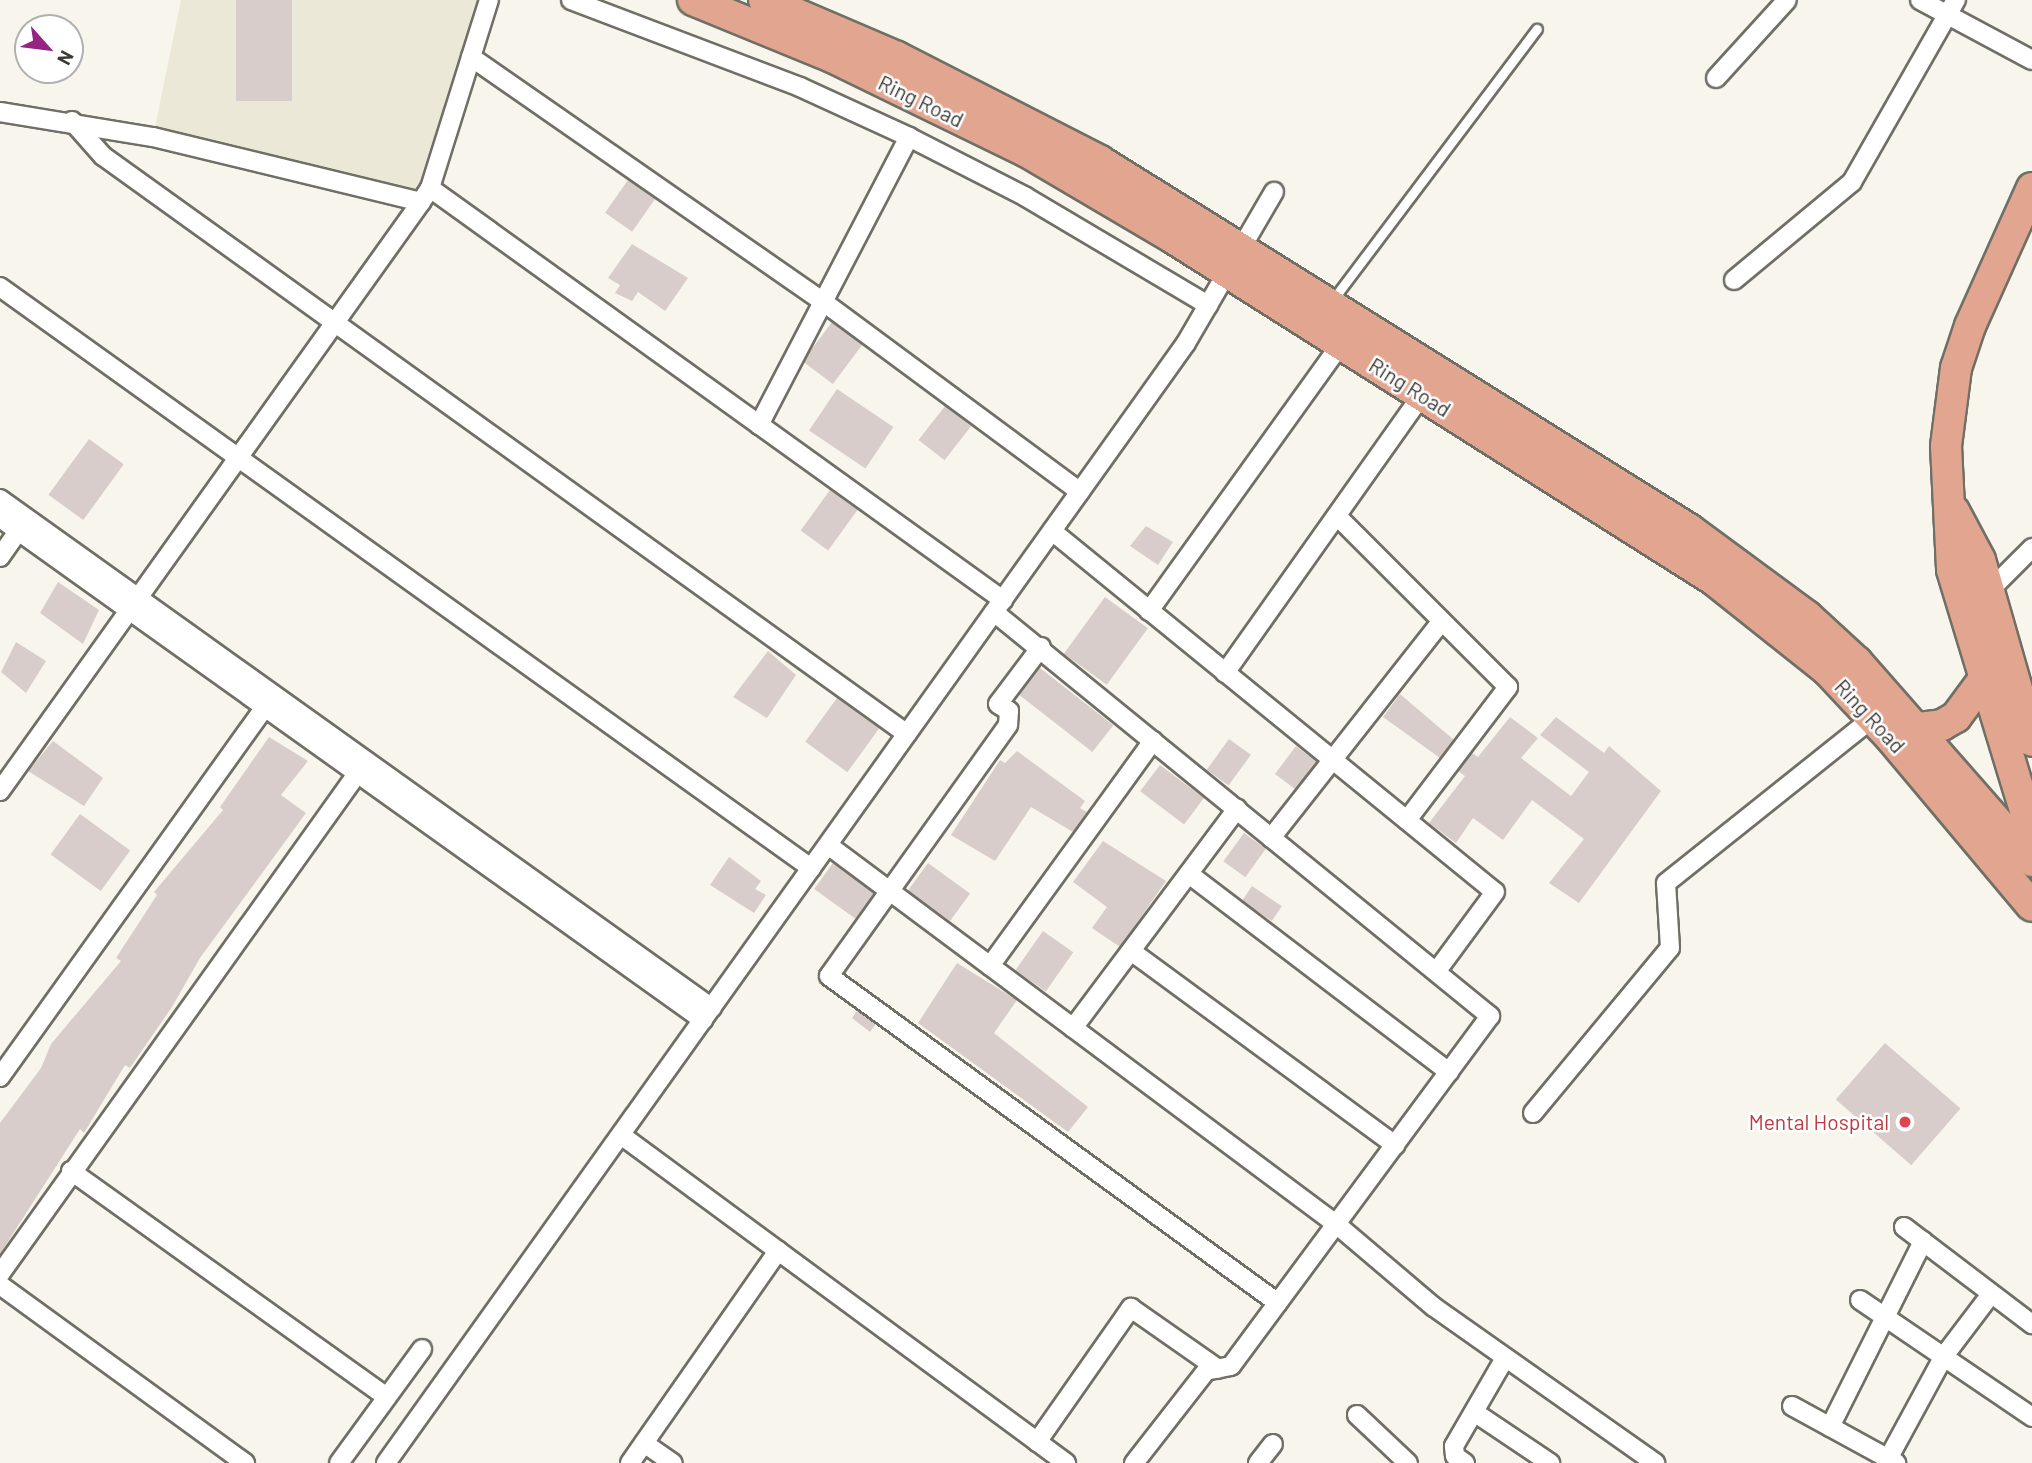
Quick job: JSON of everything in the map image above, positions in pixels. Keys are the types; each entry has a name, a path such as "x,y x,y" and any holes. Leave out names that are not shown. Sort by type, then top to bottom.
{"highway":[{"name":"Ring Road","path":"693,0 832,57 1027,152 1234,260 1330,303 1753,573 1857,662 1919,728 2032,861"},
{"name":"Ring Road","path":"764,0 897,57 1026,120 1234,260 1341,344 1714,580 1779,627 1873,718 2032,905"},
{"path":"2032,188 1986,286 1956,368 1946,446 1952,508 1952,570 2032,834"},
{"path":"1952,508 1980,560 2032,741"},
{"path":"1919,728 1942,725 1956,717 1984,679"}],"street":[{"path":"0,791 425,195 489,0"},
{"path":"570,0 800,87 909,137 1026,197 1208,305"},
{"path":"1716,78 1787,0"},
{"path":"1920,0 1952,8 2032,60"},
{"path":"1734,280 1844,193 1952,8"},
{"path":"471,57 825,303 1080,492"},
{"path":"0,111 72,121 425,195 760,425 999,606 1041,647 1153,741 1490,1016 1231,1366 1206,1371 1134,1463"},
{"path":"72,121 103,156 907,734"},
{"path":"760,425 909,137"},
{"path":"386,1463 1080,492 1208,305 1274,192"},
{"path":"0,287 811,868"},
{"path":"1149,611 1341,344"},
{"path":"1226,673 1422,395"},
{"path":"1336,516 1508,687 1407,820"},
{"path":"0,557 9,518 134,604 707,1014"},
{"path":"1052,531 1495,892 1436,972"},
{"path":"1989,591 2032,548"},
{"path":"1271,838 1330,758 1442,621"},
{"path":"1041,647 998,704 1009,711 1008,725 829,976 1278,1303"},
{"path":"0,1077 269,701"},
{"path":"1533,1113 1670,948 1666,883 1873,718"},
{"path":"990,966 1153,741"},
{"path":"0,1274 362,767"},
{"path":"1073,1028 1237,809"},
{"path":"828,845 1336,1224 1434,1307 1655,1463"},
{"path":"1189,873 1449,1072"},
{"path":"1131,951 1395,1145"},
{"path":"621,1135 1066,1463"},
{"path":"71,1171 387,1396"},
{"path":"1904,1227 2032,1324"},
{"path":"1830,1427 1923,1241"},
{"path":"630,1463 778,1251"},
{"path":"0,1285 245,1463"},
{"path":"1792,1406 1892,1461 1944,1356 1992,1294"},
{"path":"1860,1300 2032,1417"},
{"path":"1037,1442 1131,1308 1218,1369"},
{"path":"339,1463 422,1349"},
{"path":"1465,1463 1455,1456 1454,1446 1506,1358"},
{"path":"1474,1412 1550,1463"},
{"path":"1357,1415 1408,1463"},
{"path":"644,1443 673,1463"},
{"path":"1258,1463 1273,1444"}],"lane":[{"path":"1330,303 1536,29"}],"shaded area":[{"path":"181,0 489,0 421,202 153,137"}],"building":[{"path":"236,0 292,0 292,101 236,101"},
{"path":"628,180 655,199 632,232 605,213"},
{"path":"632,244 688,278 665,311 638,292 632,301 615,293 620,285 608,278"},
{"path":"832,322 862,345 833,384 803,361"},
{"path":"837,389 893,427 865,468 809,430"},
{"path":"945,406 971,426 945,460 919,440"},
{"path":"89,439 124,464 83,520 48,495"},
{"path":"830,490 858,510 828,550 801,530"},
{"path":"1146,526 1173,542 1158,565 1130,546"},
{"path":"58,582 99,610 83,644 40,613"},
{"path":"1105,597 1148,628 1107,685 1064,654"},
{"path":"16,642 46,661 26,693 1,672"},
{"path":"768,651 796,675 767,718 733,697"},
{"path":"1040,668 1113,725 1092,752 1019,695"},
{"path":"1400,694 1454,740 1440,758 1383,717"},
{"path":"837,698 879,729 847,772 805,742"},
{"path":"1510,717 1538,738 1521,758 1571,796 1589,772 1540,735 1556,717 1604,753 1609,746 1661,791 1579,903 1549,883 1584,839 1532,800 1503,840 1473,818 1456,843 1429,823 1465,776 1458,771 1472,753 1478,757"},
{"path":"269,737 308,761 281,795 306,813 200,958 172,1007 130,1068 125,1065 84,1133 80,1129 0,1254 0,1123 41,1068 51,1044 121,961 116,958 157,895 154,892 223,810 220,807"},
{"path":"1229,739 1251,755 1229,786 1207,770"},
{"path":"53,741 103,778 84,806 28,771"},
{"path":"1296,746 1317,762 1296,790 1275,774"},
{"path":"1017,751 1085,801 1080,808 1087,812 1073,832 1031,807 995,861 951,835 1000,760 1005,763"},
{"path":"1160,765 1204,798 1184,824 1140,791"},
{"path":"80,814 130,850 101,891 51,854"},
{"path":"1244,833 1266,849 1245,877 1223,861"},
{"path":"1103,841 1166,881 1120,947 1092,928 1107,907 1073,882"},
{"path":"729,857 761,881 755,889 766,895 754,913 710,885"},
{"path":"833,863 874,893 855,919 814,889"},
{"path":"928,863 970,894 950,921 908,891"},
{"path":"1252,886 1282,906 1272,921 1242,901"},
{"path":"1043,931 1073,952 1046,992 1015,970"},
{"path":"957,963 1017,1000 994,1033 1088,1107 1068,1132 918,1023"},
{"path":"857,1011 876,1024 870,1032 852,1018"},
{"path":"1885,1043 1960,1109 1911,1165 1836,1100"}],"place":[{"name":"Mental Hospital","path":"1905,1122"}]}
